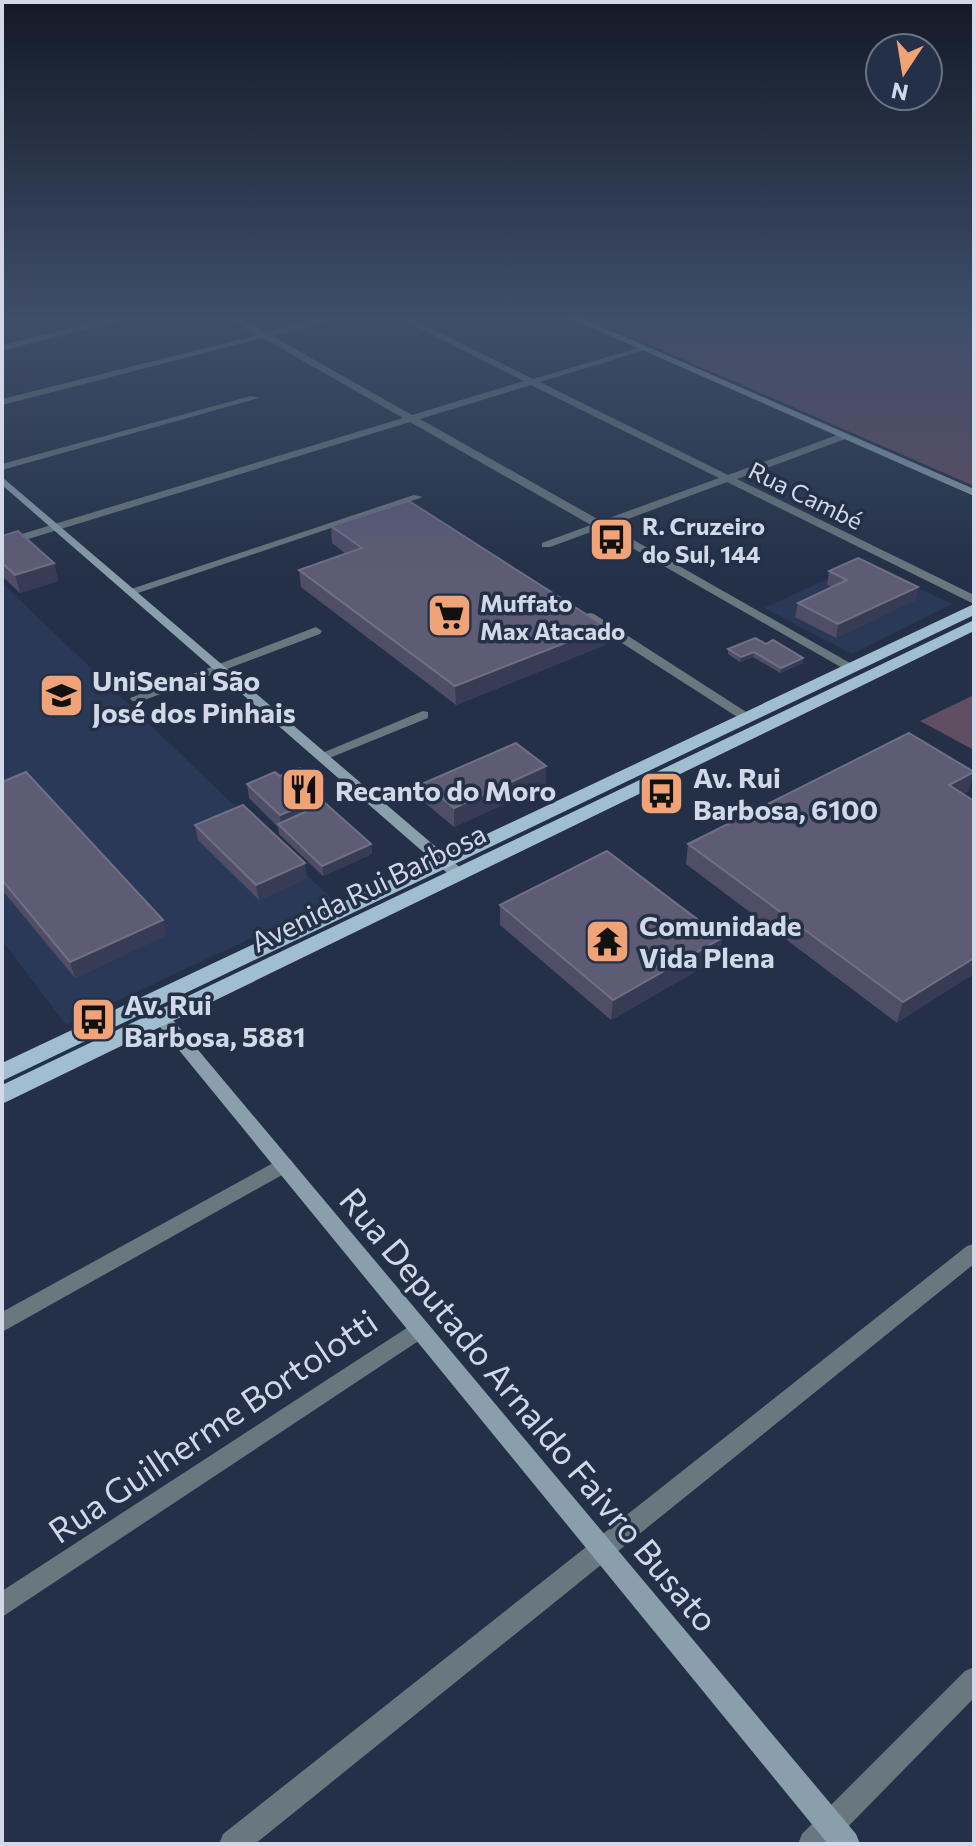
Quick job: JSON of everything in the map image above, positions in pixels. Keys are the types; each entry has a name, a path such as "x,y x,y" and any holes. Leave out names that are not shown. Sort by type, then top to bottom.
{"main road":[{"name":"Avenida Rui Barbosa","path":"2,1095 162,1018 747,717 974,609"},
{"name":"Avenida Rui Barbosa","path":"2,1073 974,625"}],"street":[{"path":"2,467 228,405"},
{"path":"386,405 851,667"},
{"path":"2,544 456,405"},
{"name":"Rua Cambé","path":"579,405 974,600"},
{"path":"773,405 974,493"},
{"path":"546,545 844,436"},
{"path":"2,480 451,868"},
{"path":"131,591 418,497"},
{"path":"575,608 747,717"},
{"path":"137,698 316,631"},
{"path":"322,756 423,715"},
{"name":"Rua Deputado Arnaldo Faivro Busato","path":"162,1018 602,1549 830,1838"},
{"path":"2,1323 284,1165"},
{"path":"233,1844 974,1252"},
{"name":"Rua Guilherme Bortolotti","path":"2,1605 419,1329"},
{"path":"830,1838 974,1680"}],"shaded area":[{"path":"789,405 974,405 974,486"},
{"path":"864,562 952,604 852,654 764,608"},
{"name":"UniSenai São José dos Pinhais","path":"2,583 333,900 66,1025 2,940"},
{"path":"974,695 974,750 920,721"}],"building":[{"name":"Muffato Max Atacado","path":"409,501 606,627 455,686 299,570 362,548 331,526"},
{"path":"18,531 54,563 15,575 2,563 2,536"},
{"path":"858,558 918,587 838,624 798,603 847,580 829,571"},
{"path":"755,638 766,644 773,640 803,658 781,668 754,652 741,657 728,649"},
{"path":"909,733 974,772 949,785 974,801 974,958 903,1002 688,844"},
{"path":"516,743 546,766 454,808 424,783"},
{"path":"300,768 313,781 309,783 324,797 280,815 247,784 275,772 280,776"},
{"path":"26,772 163,920 70,962 2,880 2,782"},
{"path":"325,803 371,844 322,866 278,824"},
{"path":"243,805 305,863 256,885 195,825"},
{"name":"Comunidade Vida Plena","path":"607,851 722,938 613,1000 500,905"}],"place":[{"name":"R. Cruzeiro do Sul, 144","path":"611,539"},
{"name":"Muffato Max Atacado","path":"449,616"},
{"name":"UniSenai São José dos Pinhais","path":"61,696"},
{"name":"Recanto do Moro","path":"304,790"},
{"name":"Av. Rui Barbosa, 6100","path":"662,793"},
{"name":"Comunidade Vida Plena","path":"608,941"},
{"name":"Av. Rui Barbosa, 5881","path":"93,1020"}]}
